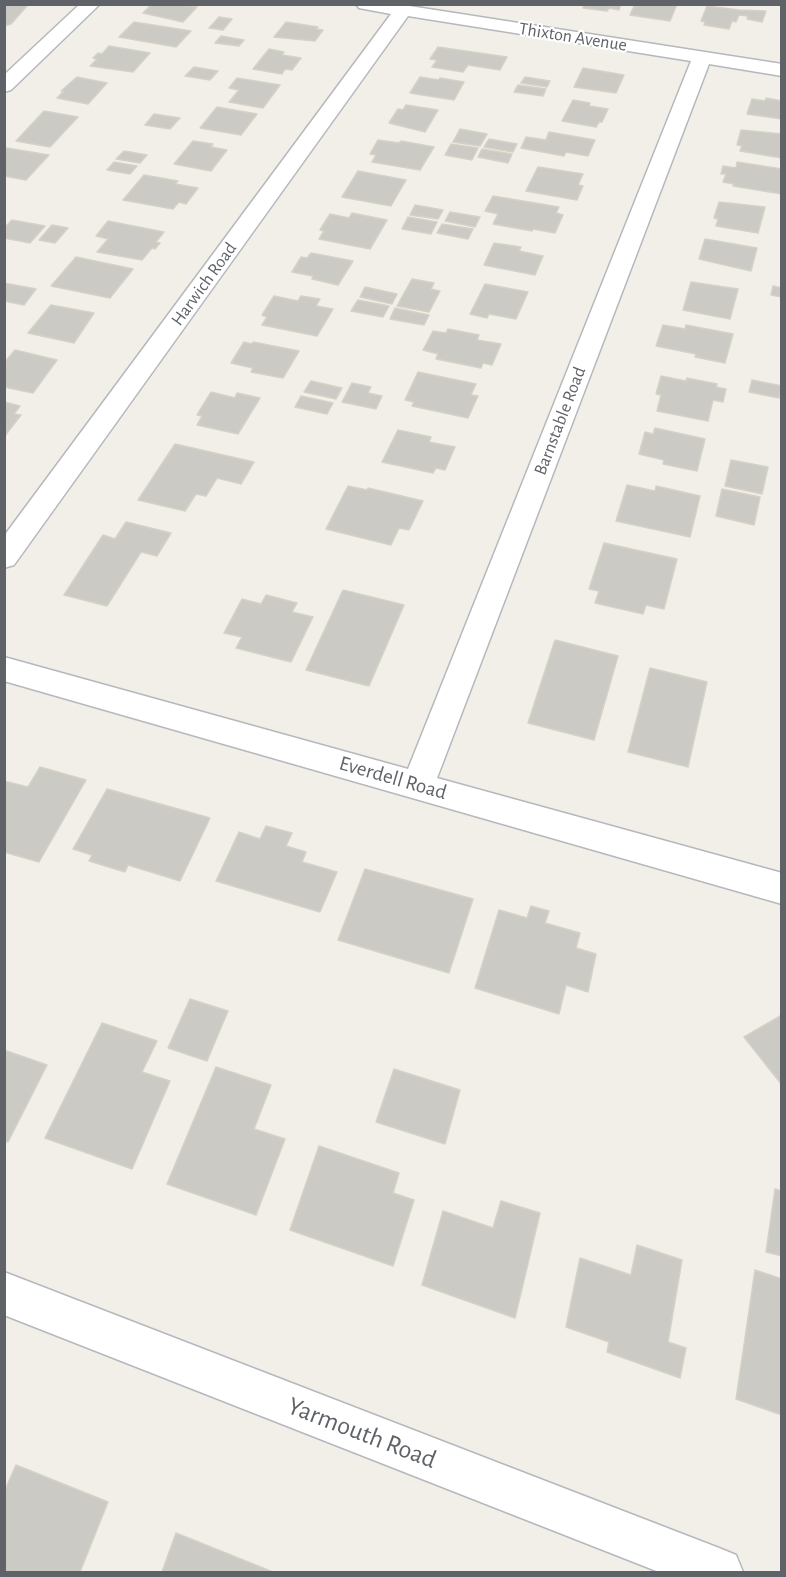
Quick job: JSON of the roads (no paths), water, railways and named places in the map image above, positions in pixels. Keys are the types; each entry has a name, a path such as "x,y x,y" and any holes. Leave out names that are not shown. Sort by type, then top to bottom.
{"street":[{"path":"4,86 91,4"},
{"name":"Thixton Avenue","path":"365,4 782,70"},
{"name":"Harwich Road","path":"4,558 402,10"},
{"name":"Barnstable Road","path":"418,785 702,57"},
{"name":"Everdell Road","path":"4,669 782,889"},
{"name":"Yarmouth Road","path":"4,1293 719,1572"}]}
